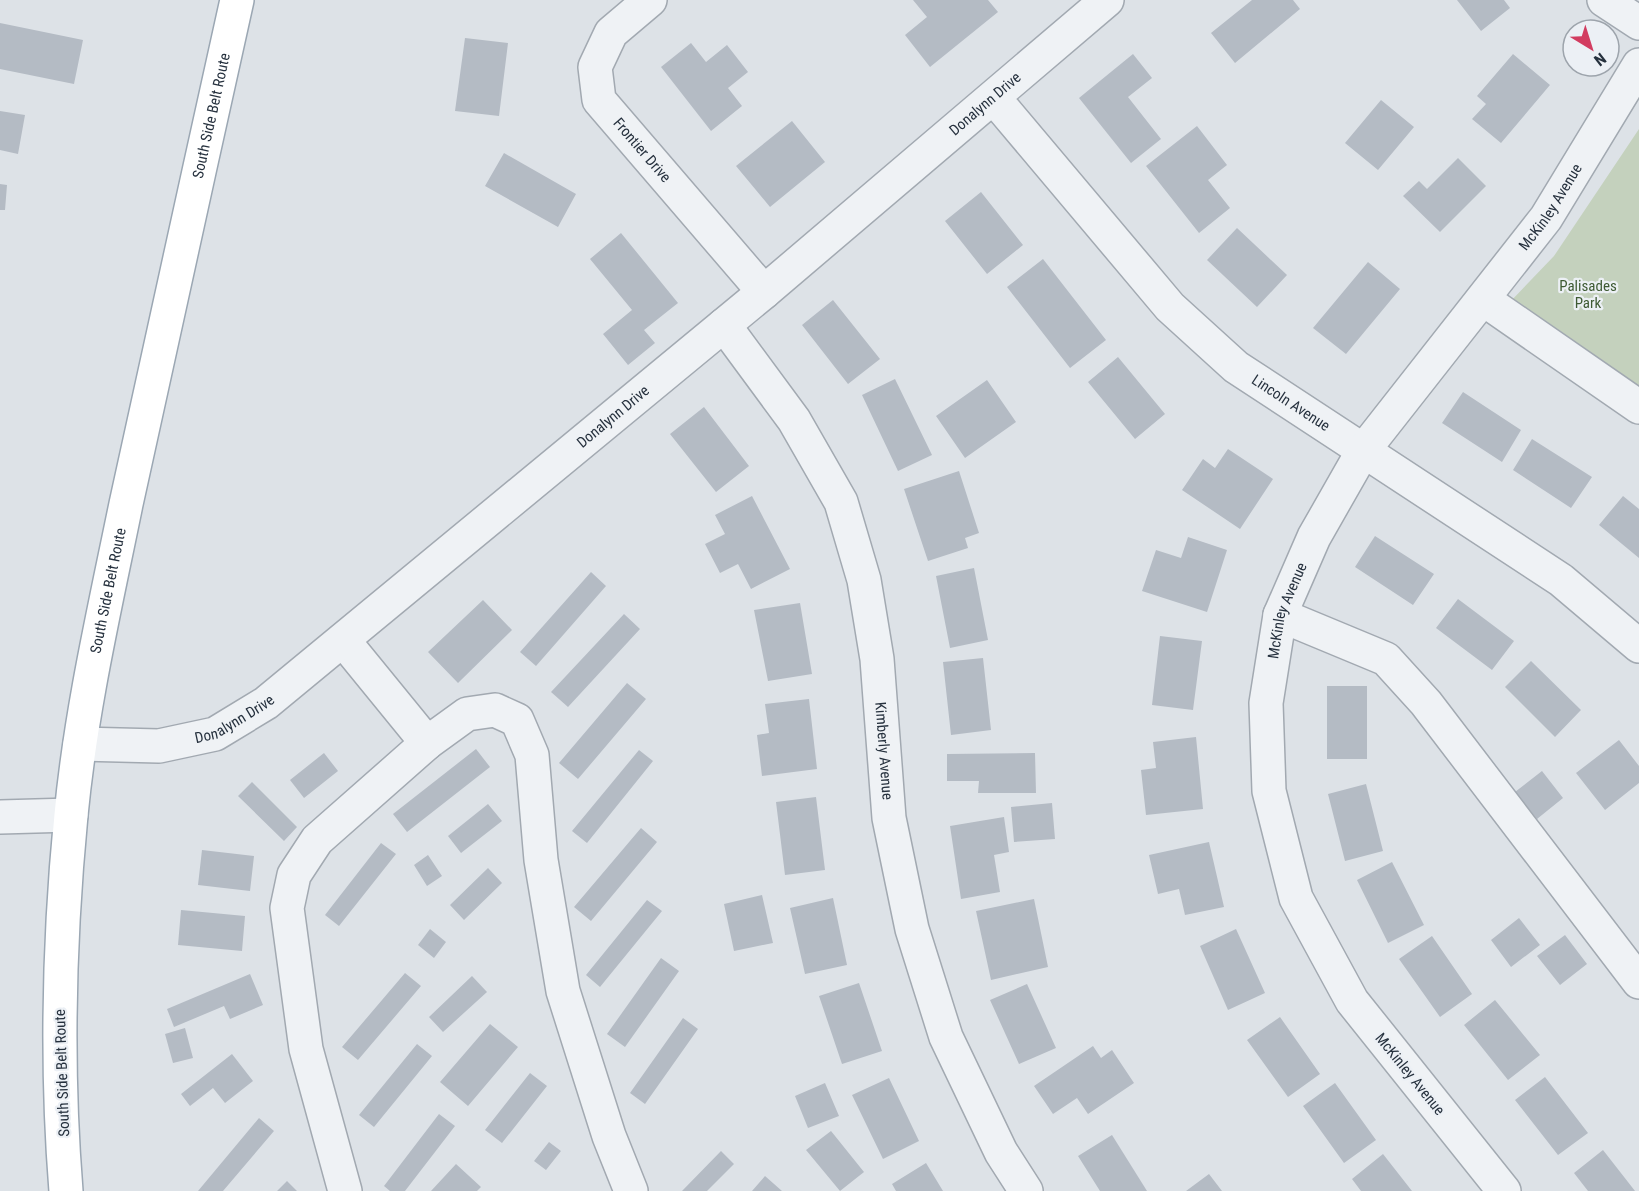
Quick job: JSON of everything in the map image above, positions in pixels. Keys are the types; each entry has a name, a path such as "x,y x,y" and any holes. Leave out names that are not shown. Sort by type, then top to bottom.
{"main road":[{"name":"South Side Belt Route","path":"66,1191 60,995 71,815 80,744 140,439 237,0"}],"street":[{"name":"Frontier Drive","path":"650,0 611,33 595,67 600,100 764,292"},
{"path":"1604,0 1639,22"},
{"name":"Donalynn Drive","path":"80,744 159,746 215,734 266,703 764,292 994,98 1098,3"},
{"name":"McKinley Avenue","path":"1504,1191 1352,1001 1296,898 1269,791 1266,703 1280,615 1314,537 1363,451 1546,219 1639,65"},
{"name":"Lincoln Avenue","path":"994,98 1170,307 1236,367 1561,580 1639,646"},
{"path":"1483,299 1639,407"},
{"name":"Kimberly Avenue","path":"724,325 794,420 841,502 864,580 877,659 889,818 912,929 946,1036 1001,1152 1026,1191"},
{"path":"1280,615 1386,659 1426,703 1639,982"},
{"path":"343,640 427,742"},
{"path":"345,1191 306,1049 287,908 294,874 317,840 427,742 467,714 495,710 517,720 532,755 541,860 563,991 609,1136 631,1191"},
{"path":"0,817 71,815"}],"green space":[{"name":"Palisades Park","path":"1639,129 1639,392 1510,302 1554,256"}],"building":[{"path":"913,0 988,0 998,12 930,67 905,35 927,17"},
{"path":"1252,0 1293,0 1300,9 1235,63 1211,33"},
{"path":"1457,0 1504,0 1510,8 1481,31"},
{"path":"0,23 83,40 74,84 0,69"},
{"path":"465,38 508,43 499,116 455,111"},
{"path":"691,43 706,62 727,45 748,72 728,88 742,106 711,131 661,67"},
{"path":"1133,54 1152,78 1128,97 1161,139 1131,163 1079,98"},
{"path":"1513,54 1550,85 1501,143 1472,119 1486,104 1477,96"},
{"path":"1381,100 1414,127 1378,170 1345,143"},
{"path":"0,111 25,115 18,154 0,150"},
{"path":"792,121 825,162 770,207 736,166"},
{"path":"1197,126 1227,165 1208,180 1230,208 1199,233 1146,166"},
{"path":"504,153 576,194 558,227 485,186"},
{"path":"1458,158 1486,186 1440,232 1403,196 1419,181 1427,189"},
{"path":"0,184 7,185 5,210 0,210"},
{"path":"981,192 1023,245 987,274 945,221"},
{"path":"1237,228 1287,275 1257,307 1207,260"},
{"path":"621,233 678,303 644,330 655,343 628,365 603,334 632,310 590,259"},
{"path":"1043,259 1106,340 1070,368 1007,287"},
{"path":"1368,262 1400,289 1346,354 1313,328"},
{"path":"833,300 880,359 848,384 802,325"},
{"path":"1118,357 1165,414 1135,439 1088,382"},
{"path":"895,379 932,455 898,471 862,395"},
{"path":"987,380 1016,422 965,458 936,416"},
{"path":"1463,392 1521,430 1502,462 1442,423"},
{"path":"704,407 749,466 716,492 670,434"},
{"path":"1532,439 1592,477 1571,508 1513,470"},
{"path":"1228,449 1273,479 1240,529 1182,490 1203,459 1215,468"},
{"path":"959,471 979,533 965,538 968,548 928,561 904,489"},
{"path":"752,496 790,569 751,589 738,564 720,573 705,544 725,534 715,515"},
{"path":"1623,496 1639,509 1639,558 1599,525"},
{"path":"1375,536 1434,574 1413,605 1355,567"},
{"path":"1188,537 1227,550 1207,612 1142,591 1156,550 1181,558"},
{"path":"974,568 988,640 950,648 936,576"},
{"path":"591,572 606,586 536,666 520,652"},
{"path":"1458,599 1514,641 1492,670 1436,628"},
{"path":"483,600 512,630 458,683 428,652"},
{"path":"800,603 812,674 768,681 754,610"},
{"path":"624,614 640,629 568,707 551,692"},
{"path":"1160,636 1202,641 1193,710 1152,705"},
{"path":"983,658 991,730 951,735 943,662"},
{"path":"1531,661 1581,710 1555,737 1505,687"},
{"path":"627,683 646,699 578,779 559,763"},
{"path":"1327,686 1367,686 1367,759 1327,759"},
{"path":"809,699 817,769 762,776 757,735 769,733 765,704"},
{"path":"1196,737 1203,809 1146,815 1141,770 1156,768 1153,742"},
{"path":"1619,740 1639,766 1639,783 1605,810 1576,773"},
{"path":"476,749 490,767 407,832 393,814"},
{"path":"639,750 653,761 587,843 572,831"},
{"path":"324,753 338,771 304,798 290,780"},
{"path":"1035,753 1036,793 978,793 979,781 947,781 947,754"},
{"path":"1542,771 1563,798 1537,819 1515,792"},
{"path":"252,782 297,827 284,841 238,796"},
{"path":"1366,784 1383,851 1345,861 1328,794"},
{"path":"816,797 825,870 785,875 776,802"},
{"path":"1052,803 1055,839 1014,842 1011,807"},
{"path":"488,804 502,821 461,853 448,836"},
{"path":"1004,817 1009,852 994,855 1000,892 961,899 950,826"},
{"path":"641,828 657,842 591,921 574,907"},
{"path":"1209,842 1224,907 1185,915 1179,889 1158,894 1149,855"},
{"path":"381,843 396,854 339,926 325,915"},
{"path":"202,850 254,856 250,891 198,885"},
{"path":"428,855 442,876 427,886 414,865"},
{"path":"1392,862 1424,925 1388,943 1357,880"},
{"path":"488,868 502,883 464,920 450,905"},
{"path":"762,895 773,943 734,951 724,904"},
{"path":"833,898 847,965 805,974 790,908"},
{"path":"1034,899 1048,967 991,980 976,911"},
{"path":"647,900 662,911 600,987 586,975"},
{"path":"181,910 245,916 242,951 178,945"},
{"path":"1519,918 1540,945 1511,967 1491,940"},
{"path":"430,929 446,942 434,958 418,945"},
{"path":"1236,929 1265,993 1228,1010 1200,946"},
{"path":"1565,935 1587,964 1560,985 1537,956"},
{"path":"1432,936 1472,994 1440,1017 1399,959"},
{"path":"661,958 679,971 625,1047 607,1034"},
{"path":"405,973 421,986 358,1060 342,1047"},
{"path":"250,974 263,1005 230,1019 224,1006 174,1027 167,1009"},
{"path":"472,976 487,992 443,1032 429,1017"},
{"path":"859,983 882,1051 842,1064 819,996"},
{"path":"1027,984 1056,1048 1019,1064 990,1000"},
{"path":"1495,1000 1540,1055 1508,1080 1464,1025"},
{"path":"1280,1017 1320,1074 1288,1097 1247,1040"},
{"path":"683,1018 698,1029 645,1104 630,1093"},
{"path":"490,1024 518,1047 468,1106 440,1082"},
{"path":"185,1028 193,1058 173,1063 165,1034"},
{"path":"417,1044 432,1056 374,1127 359,1115"},
{"path":"1093,1046 1101,1058 1112,1050 1134,1083 1088,1114 1077,1098 1053,1114 1034,1086"},
{"path":"232,1054 253,1081 225,1103 213,1088 190,1106 181,1094"},
{"path":"530,1073 547,1086 502,1143 485,1130"},
{"path":"1545,1077 1588,1133 1558,1155 1515,1100"},
{"path":"889,1078 919,1141 883,1159 852,1095"},
{"path":"825,1083 839,1116 808,1128 795,1096"},
{"path":"1335,1083 1376,1140 1344,1163 1303,1106"},
{"path":"439,1114 455,1126 405,1191 390,1191 384,1186"},
{"path":"259,1118 274,1131 223,1191 198,1191"},
{"path":"831,1131 864,1172 840,1191 806,1150"},
{"path":"1112,1135 1147,1191 1100,1191 1078,1156"},
{"path":"549,1142 561,1151 546,1170 534,1161"},
{"path":"1603,1150 1635,1191 1588,1191 1574,1173"},
{"path":"721,1151 734,1164 707,1191 682,1191"},
{"path":"1383,1154 1412,1191 1361,1191 1352,1179"},
{"path":"926,1163 943,1191 896,1191 892,1184"},
{"path":"456,1164 481,1187 477,1191 431,1191"},
{"path":"1209,1174 1222,1191 1186,1191"},
{"path":"765,1176 782,1191 752,1191"},
{"path":"287,1181 297,1191 277,1191"}]}
